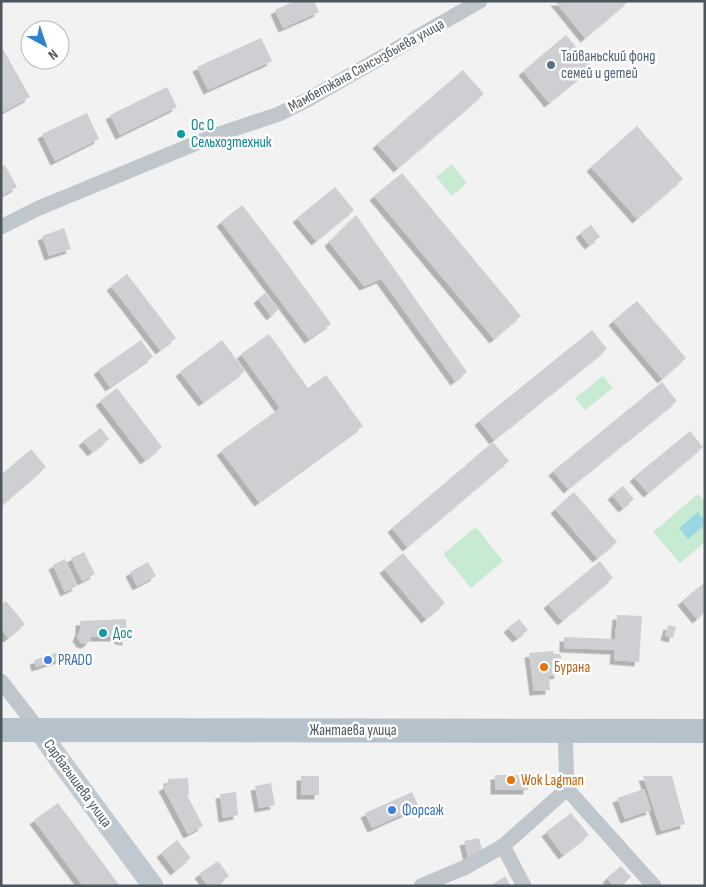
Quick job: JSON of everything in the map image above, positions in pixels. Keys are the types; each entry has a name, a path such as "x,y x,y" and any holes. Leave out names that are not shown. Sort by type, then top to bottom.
{"main road":[{"name":"Жантаева улица","path":"1,730 705,730"}],"street":[{"name":"Мамбетжана Сансызбыева улица","path":"1,227 39,208 216,135 279,114 307,100 480,1"},
{"name":"Сарбагышева улица","path":"1,681 153,886"},
{"path":"565,730 568,789 654,886"},
{"path":"421,886 466,867 503,846 568,789"},
{"path":"503,846 524,886"}],"green space":[{"path":"452,164 467,183 452,196 436,177"},
{"path":"603,376 613,388 585,410 575,398"},
{"path":"698,494 705,502 705,542 680,563 653,532"},
{"path":"476,527 503,561 471,588 443,554"}],"water":[{"path":"698,512 705,520 705,525 688,539 679,528"}],"building":[{"path":"294,1 314,1 319,12 283,28 275,10"},
{"path":"555,1 629,1 585,38"},
{"path":"566,35 593,67 549,103 523,71"},
{"path":"261,38 272,61 208,90 197,67"},
{"path":"3,49 30,97 1,113 1,50"},
{"path":"463,70 484,94 398,168 377,144"},
{"path":"167,87 177,107 120,135 110,115"},
{"path":"87,113 99,139 55,161 42,134"},
{"path":"637,126 683,179 637,219 591,167"},
{"path":"5,165 17,187 1,196 1,167"},
{"path":"402,173 521,316 494,339 374,196"},
{"path":"335,187 354,210 316,241 297,218"},
{"path":"242,205 331,324 309,339 221,222"},
{"path":"356,215 467,372 455,381 381,279 364,286 329,242"},
{"path":"591,225 600,237 589,245 580,233"},
{"path":"64,228 71,249 49,256 42,236"},
{"path":"127,274 176,338 160,350 111,286"},
{"path":"265,293 279,309 271,316 258,299"},
{"path":"637,301 686,358 662,379 613,321"},
{"path":"592,330 607,349 494,440 479,421"},
{"path":"269,334 308,388 326,375 363,426 259,502 221,451 280,408 241,354"},
{"path":"141,340 153,357 110,387 98,370"},
{"path":"222,340 245,371 203,402 180,372"},
{"path":"662,382 677,401 568,489 553,471"},
{"path":"117,388 162,447 145,460 100,401"},
{"path":"101,428 109,439 92,452 83,441"},
{"path":"690,431 703,447 648,493 634,477"},
{"path":"493,442 509,461 407,547 392,528"},
{"path":"31,449 46,467 1,506 1,475"},
{"path":"623,486 634,499 623,508 612,495"},
{"path":"574,492 617,542 597,558 555,509"},
{"path":"84,552 95,574 82,581 71,558"},
{"path":"403,553 445,603 426,619 384,569"},
{"path":"65,559 77,586 65,592 53,565"},
{"path":"600,561 613,578 562,621 548,604"},
{"path":"148,562 156,576 137,586 130,572"},
{"path":"705,582 705,612 697,619 682,601"},
{"path":"6,601 25,624 8,638 1,629 1,605"},
{"path":"617,615 642,616 639,662 614,660 615,650 564,648 564,637 615,639"},
{"name":"Дос","path":"126,619 127,641 120,640 117,637 91,637 90,641 86,644 81,643 77,637 80,630 80,621"},
{"path":"519,619 528,630 517,638 508,628"},
{"path":"668,625 676,627 673,638 665,636"},
{"name":"Бурана","path":"553,651 554,654 560,654 562,659 556,660 559,674 549,676 550,690 534,691 529,653"},
{"name":"PRADO","path":"59,652 61,659 36,667 34,660"},
{"path":"495,775 528,775 528,790 495,790"},
{"path":"301,776 319,776 319,795 301,795"},
{"path":"643,776 672,776 685,824 661,831"},
{"path":"188,778 189,795 187,795 203,826 188,834 163,787 168,784 168,779"},
{"path":"271,783 275,805 259,808 255,786"},
{"path":"644,789 651,810 625,819 617,798"},
{"path":"236,792 238,815 223,818 220,794"},
{"name":"Форсаж","path":"412,792 419,807 372,828 365,813"},
{"path":"58,803 120,886 83,886 34,820"},
{"path":"571,813 589,835 563,855 546,832"},
{"path":"479,838 483,853 468,857 464,841"},
{"path":"177,840 191,858 175,871 161,853"},
{"path":"218,861 229,876 215,886 208,886 199,874"},
{"path":"621,866 631,877 621,886 613,886 607,878"},
{"path":"505,876 511,886 490,886"}],"place":[{"name":"Тайваньский фонд семей и детей","path":"551,65"},
{"name":"Ос О Сельхозтехник","path":"181,134"},
{"name":"Дос","path":"103,633"},
{"name":"PRADO","path":"48,660"},
{"name":"Бурана","path":"544,667"},
{"name":"Wok Lagman","path":"511,780"},
{"name":"Форсаж","path":"392,810"}]}
